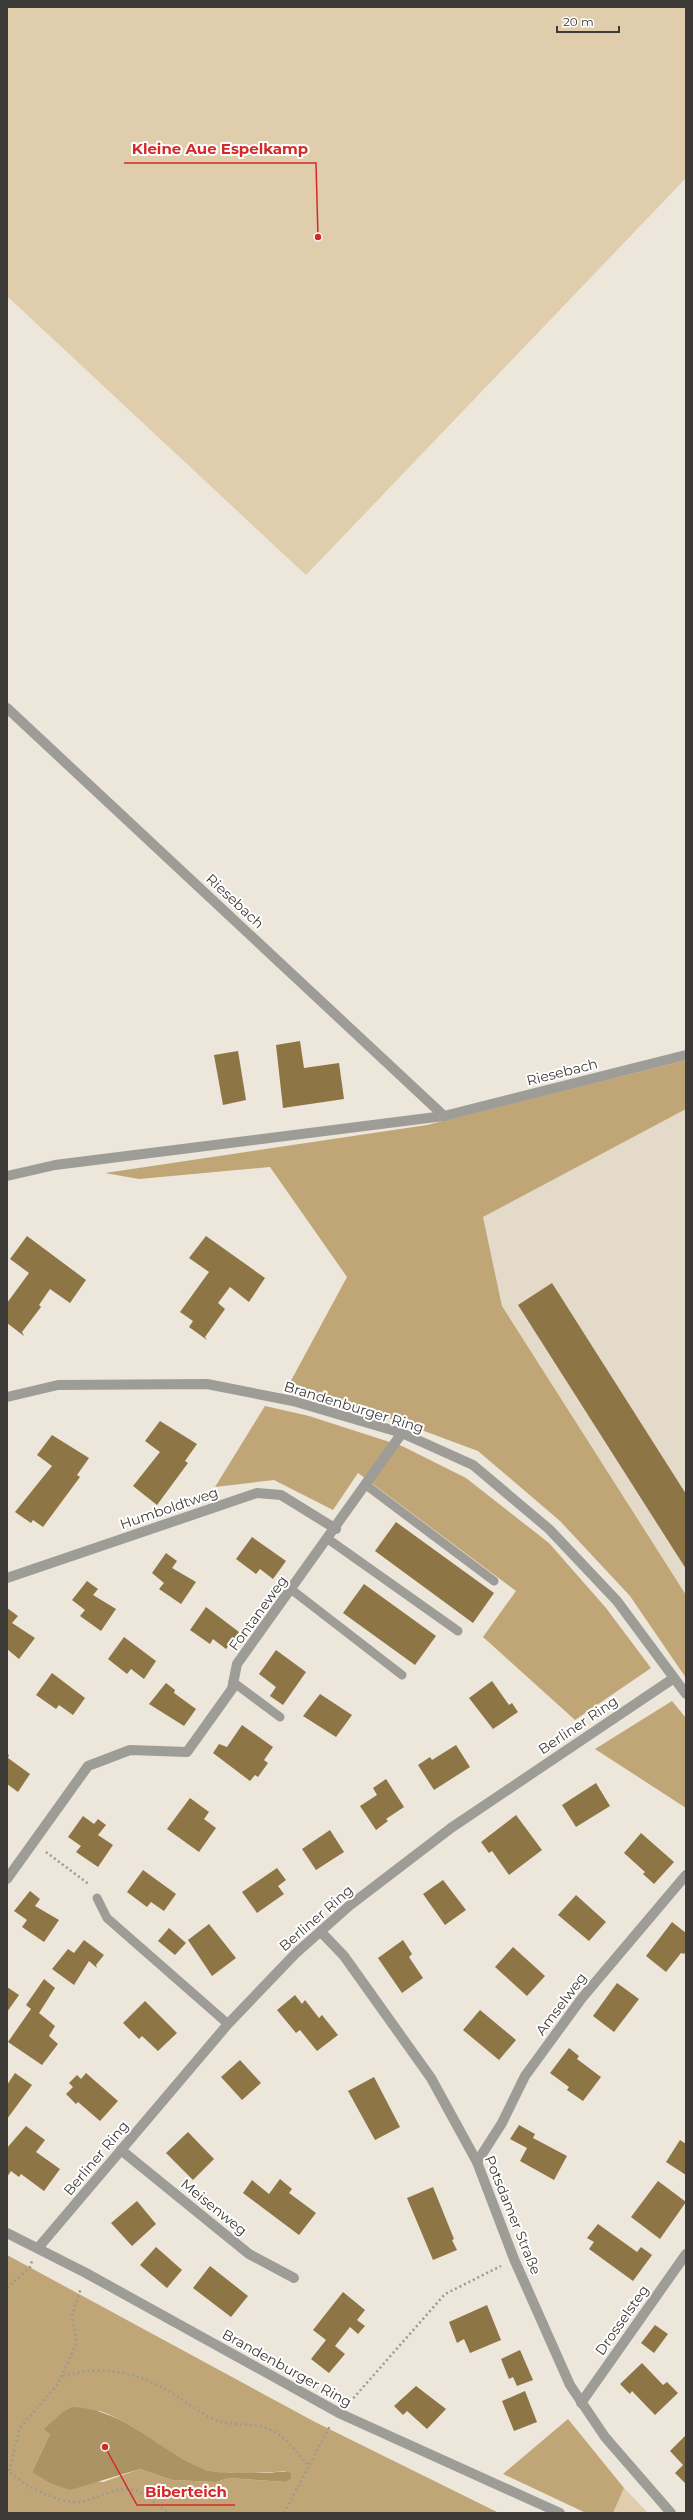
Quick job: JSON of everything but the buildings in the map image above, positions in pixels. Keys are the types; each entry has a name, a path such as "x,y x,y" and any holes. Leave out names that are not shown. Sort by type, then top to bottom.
{"street":[{"name":"Riesebach","path":"7,708 444,1116"},
{"name":"Riesebach","path":"7,1176 56,1165 444,1116 686,1055"},
{"name":"Brandenburger Ring","path":"7,1397 58,1385 207,1384 293,1400 402,1433 473,1464 549,1529 617,1601 686,1694"},
{"name":"Fontaneweg","path":"7,1879 88,1766 130,1750 187,1752 232,1689 237,1664 336,1529 402,1433"},
{"name":"Humboldtweg","path":"7,1578 257,1493 281,1494 336,1529"},
{"name":"Berliner Ring","path":"38,2248 228,2024 295,1954 349,1906 451,1828 674,1678"},
{"name":"Amselweg","path":"477,2162 502,2123 525,2076 582,1998 686,1875"},
{"name":"Potsdamer Straße","path":"321,1932 344,1956 431,2078 477,2162 514,2259 570,2385 605,2437 671,2513"},
{"name":"Meisenweg","path":"121,2150 249,2254 294,2278"},
{"name":"Brandenburger Ring","path":"7,2233 86,2273 340,2414 560,2513"},
{"name":"Drosselsteg","path":"581,2403 686,2254"}],"lane":[{"path":"366,1485 494,1582"},
{"path":"328,1539 458,1631"},
{"path":"292,1590 402,1674"},
{"path":"233,1682 280,1717"},
{"path":"96,1898 107,1918 228,2024"}],"path":[{"path":"32,1843 91,1886 96,1898"},
{"path":"7,2288 30,2267 38,2248"},
{"path":"284,2513 331,2424 445,2294 514,2259"},
{"path":"86,2273 72,2316 77,2342 63,2376 20,2428 8,2470 35,2490 54,2498 79,2502 116,2490 134,2490 169,2513"},
{"path":"63,2376 103,2369 126,2372 163,2387 216,2420 272,2430 285,2439 310,2466"}],"shaded area":[{"path":"7,7 686,7 686,178 306,575 7,296"},
{"path":"686,1060 686,1109 483,1217 502,1306 686,1595 686,1678 630,1596 560,1521 478,1451 389,1418 287,1388 347,1277 270,1167 139,1179 105,1173 427,1125"},
{"path":"686,1109 686,1595 502,1306 483,1217"},
{"path":"265,1406 309,1416 402,1446 466,1478 549,1543 606,1608 651,1668 575,1720 483,1637 516,1591 358,1473 333,1510 274,1480 215,1487"},
{"path":"672,1701 686,1718 686,1808 595,1749"},
{"path":"7,2255 315,2422 499,2513 7,2513","holes":["100,2411 128,2424 179,2457 206,2470 222,2473 285,2471 285,2482 229,2478 216,2482 172,2480 140,2469 103,2482 32,2472 50,2434"]},
{"path":"72,2407 109,2415 142,2432 173,2453 206,2470 237,2473 286,2472 291,2473 291,2478 285,2482 229,2478 216,2482 172,2480 140,2469 70,2490 50,2483 32,2472 50,2434 44,2429 63,2412"},
{"path":"568,2419 624,2488 613,2513 586,2513 503,2474"},
{"path":"624,2488 648,2513 613,2513"}],"place":[{"name":"Kleine Aue Espelkamp","path":"318,237"},
{"name":"Biberteich","path":"105,2447"}]}
